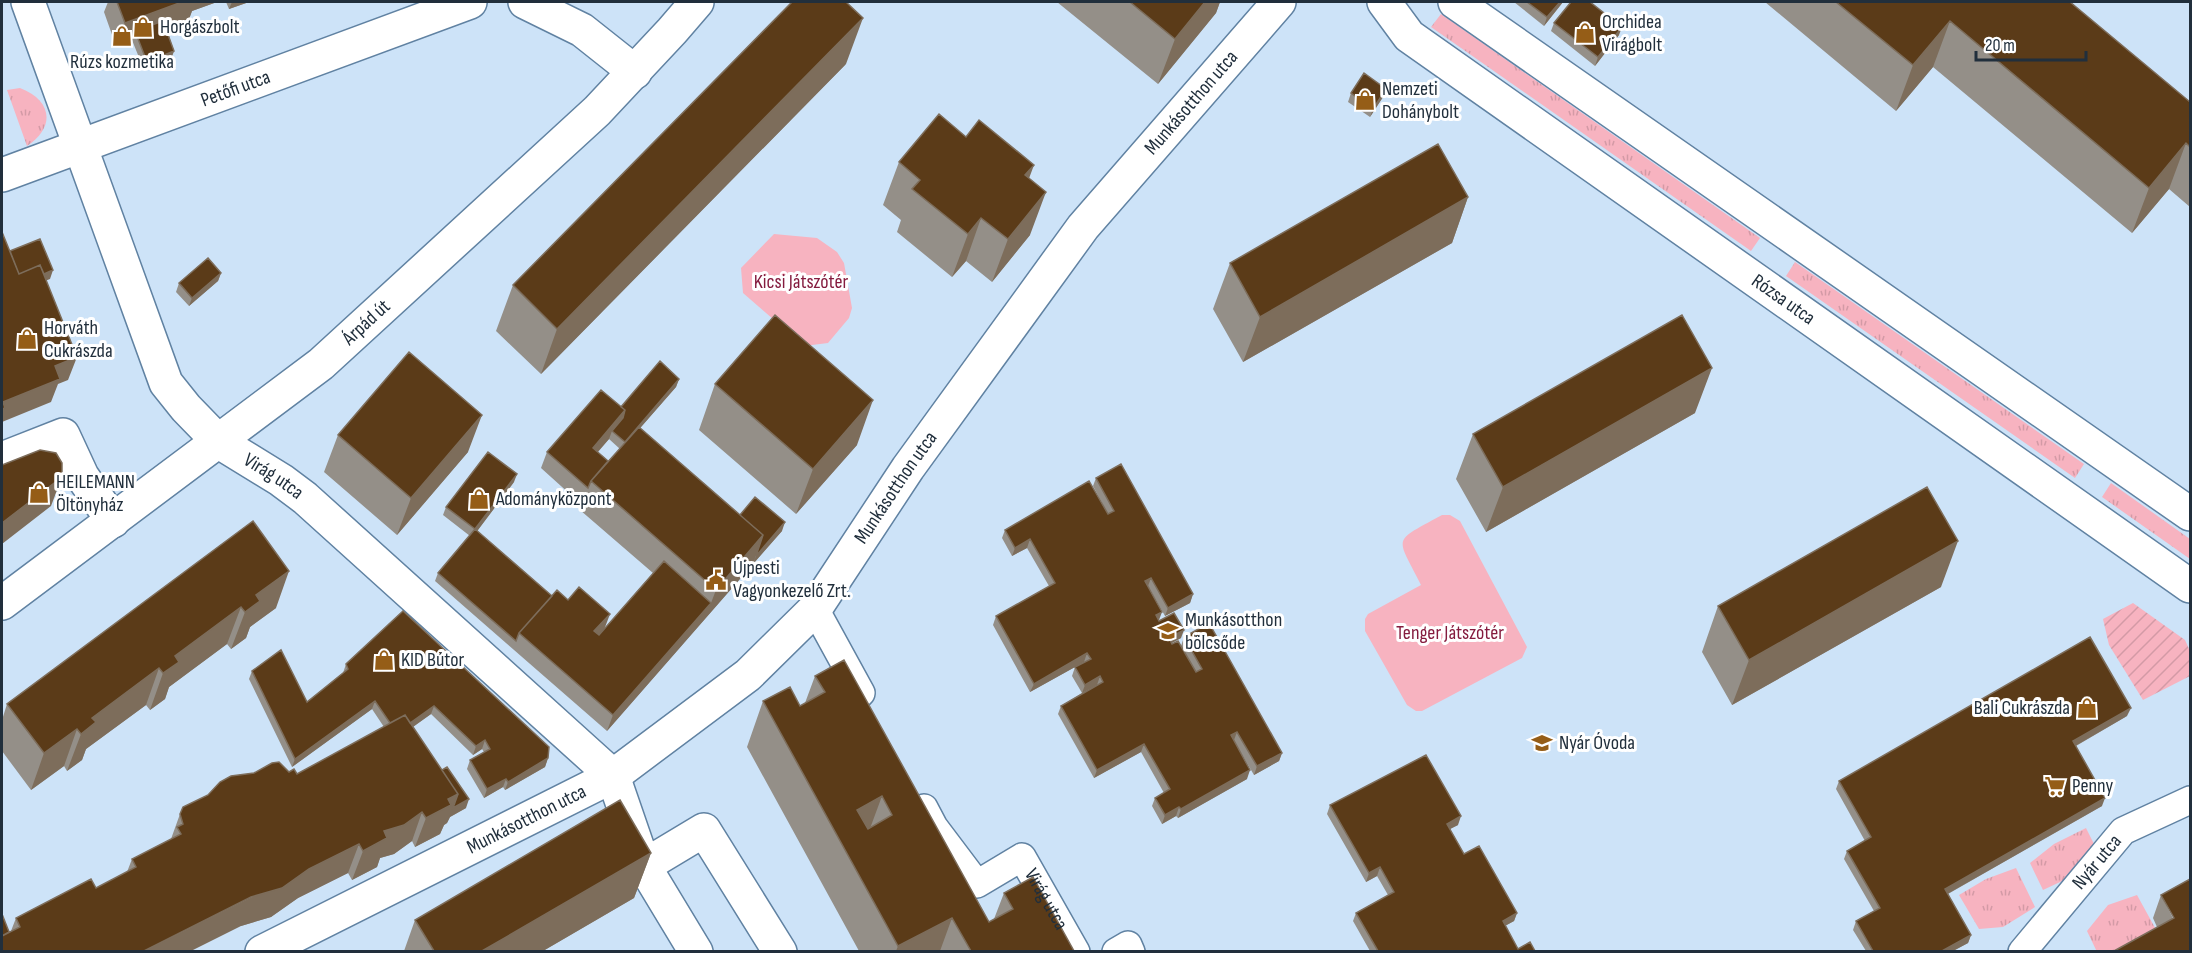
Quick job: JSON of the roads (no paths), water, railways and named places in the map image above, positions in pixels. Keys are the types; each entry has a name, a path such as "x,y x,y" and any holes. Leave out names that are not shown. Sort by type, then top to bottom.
{"street":[{"name":"Virág utca","path":"28,2 166,383 186,408 219,441 305,498 613,776 644,866 696,951"},
{"name":"Petőfi utca","path":"2,175 470,2"},
{"path":"525,2 582,30 635,72"},
{"name":"Árpád út","path":"2,603 321,364 597,111 697,2"},
{"name":"Munkásotthon utca","path":"279,948 613,776 748,675 814,609 908,468 1083,227 1279,2"},
{"name":"Rózsa utca","path":"1384,2 1410,36 2190,586"},
{"path":"1455,2 2190,514"},
{"path":"2,459 63,435 82,476 113,521"},
{"path":"814,609 872,713"},
{"name":"Virág utca","path":"911,786 934,827 977,884 1022,857 1076,951"},
{"name":"Nyár utca","path":"2022,951 2122,831 2190,800"},
{"path":"644,866 704,830 780,951"},
{"path":"1116,951 1128,945 1131,951"}],"place":[{"name":"Horgászbolt","path":"143,27"},
{"name":"Orchidea Virágbolt","path":"1585,33"},
{"name":"Rúzs kozmetika","path":"122,36"},
{"name":"Nemzeti Dohánybolt","path":"1365,100"},
{"name":"Horváth Cukrászda","path":"27,339"},
{"name":"HEILEMANN Öltönyház","path":"39,493"},
{"name":"Adományközpont","path":"479,499"},
{"name":"Újpesti Vagyonkezelő Zrt.","path":"716,580"},
{"name":"Munkásotthon bölcsőde","path":"1168,631"},
{"name":"KID Bútor","path":"384,660"},
{"name":"Bali Cukrászda","path":"2087,708"},
{"name":"Nyár Óvoda","path":"1542,743"},
{"name":"Penny","path":"2055,786"}],"park label":[{"name":"Kicsi Játszótér","path":"801,282"},
{"name":"Tenger Játszótér","path":"1450,633"}]}
